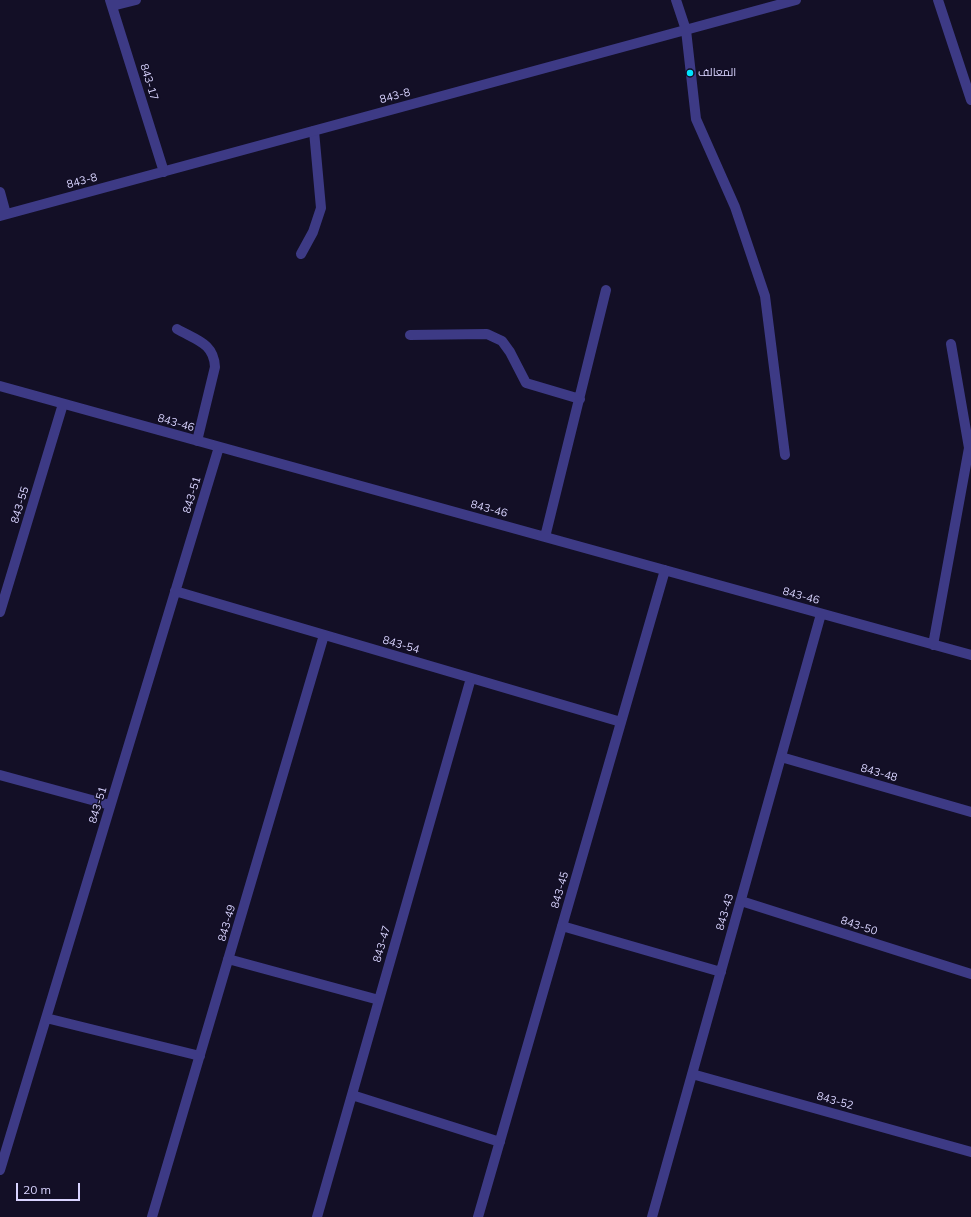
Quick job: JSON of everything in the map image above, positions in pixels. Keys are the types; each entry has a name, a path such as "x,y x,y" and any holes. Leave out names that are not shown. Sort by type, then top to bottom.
{"street":[{"path":"111,3 136,0"},
{"path":"676,0 686,30 696,119 735,207 765,296 785,455"},
{"name":"843-8","path":"3,215 796,0"},
{"path":"938,0 971,100"},
{"name":"843-17","path":"111,3 164,172"},
{"path":"302,254 313,232 321,208 314,131"},
{"path":"0,192 3,215"},
{"path":"546,538 606,290"},
{"path":"177,329 208,347 215,356 215,367 197,441"},
{"path":"410,335 487,334 502,341 510,352 526,383 580,399"},
{"path":"933,645 969,448 951,344"},
{"name":"843-46","path":"0,386 971,655"},
{"name":"843-55","path":"0,612 63,404"},
{"name":"843-51","path":"0,1170 219,447"},
{"name":"843-45","path":"478,1217 664,570"},
{"name":"843-54","path":"175,591 621,722"},
{"name":"843-43","path":"652,1217 821,614"},
{"name":"843-49","path":"152,1217 324,635"},
{"name":"843-47","path":"317,1217 471,678"},
{"name":"843-48","path":"781,757 971,812"},
{"path":"0,775 110,806"},
{"name":"843-50","path":"741,901 971,974"},
{"path":"562,926 721,972"},
{"path":"228,959 379,1000"},
{"path":"46,1018 200,1056"},
{"name":"843-52","path":"692,1074 971,1152"},
{"path":"352,1095 500,1142"}],"place":[{"name":"المعالف","path":"690,73"}]}
